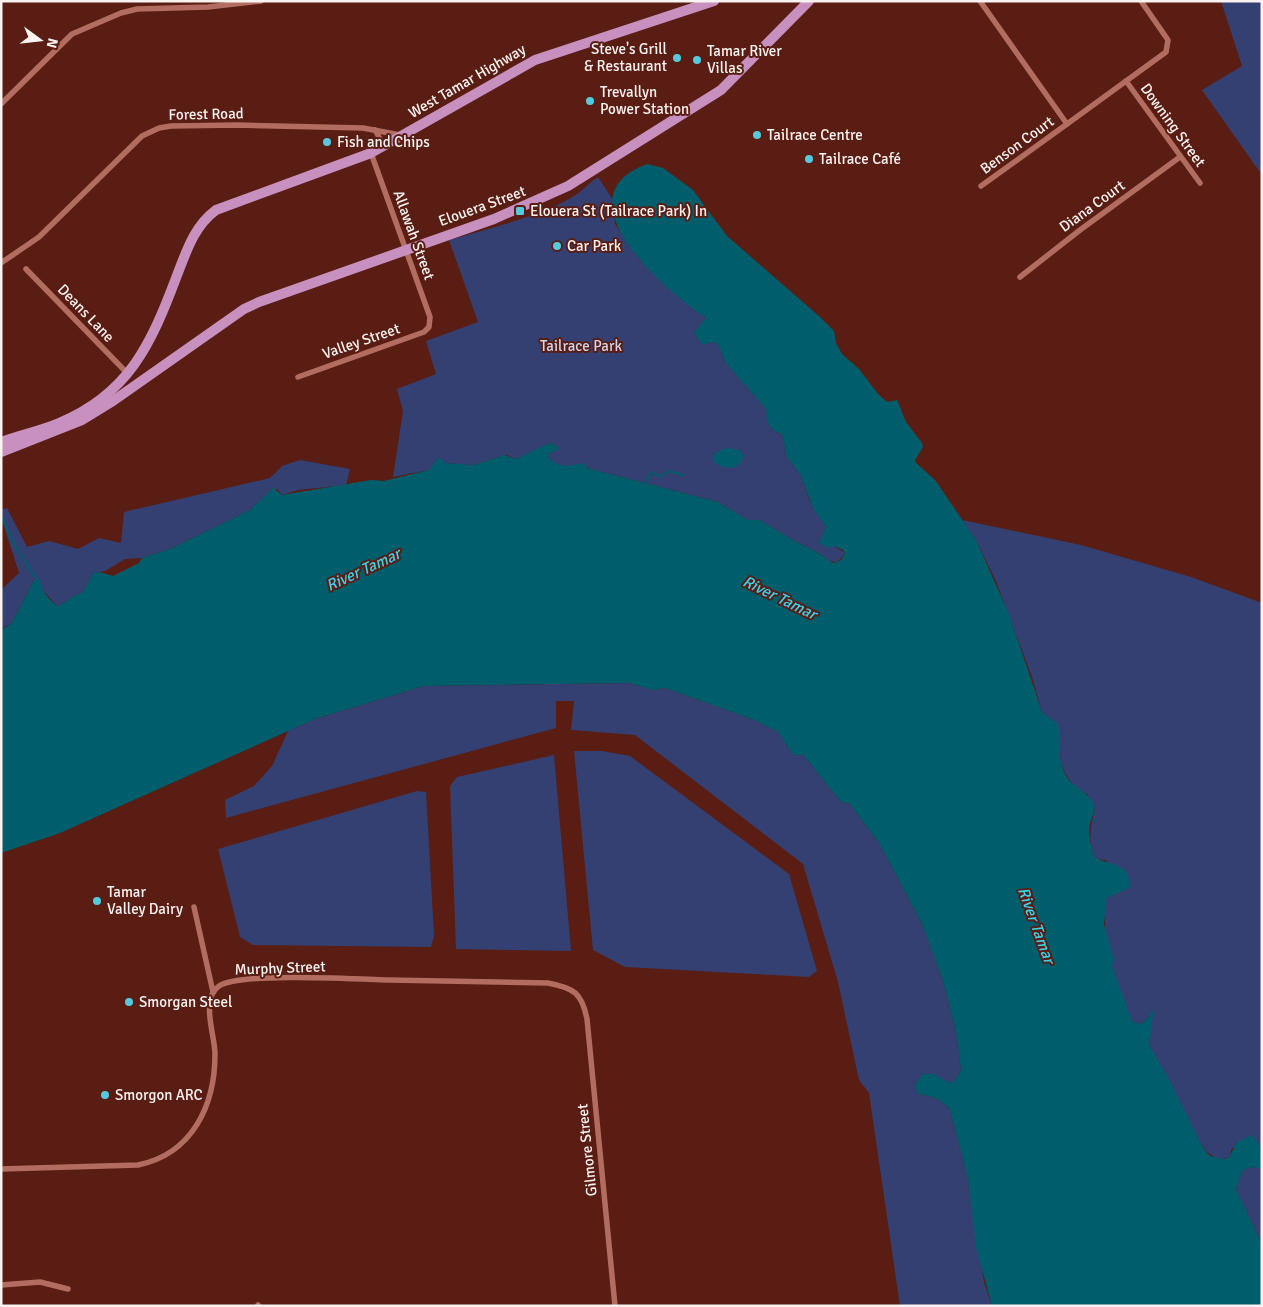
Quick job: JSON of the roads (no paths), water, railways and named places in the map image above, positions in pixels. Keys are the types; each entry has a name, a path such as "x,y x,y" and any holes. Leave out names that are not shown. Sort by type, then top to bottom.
{"highway":[{"name":"West Tamar Highway","path":"1,442 58,423 79,413 106,396 128,374 155,333 192,239 210,215 223,207 371,153 535,60 714,1"},
{"name":"Elouera Street","path":"1,452 82,420 134,387 238,314 259,302 537,201 585,176 720,90 810,1"}],"street":[{"path":"1,104 72,34 121,13 137,9 208,7 262,1"},
{"path":"980,1 1067,124"},
{"name":"Benson Court","path":"981,186 1162,56 1169,46 1164,34 1141,1"},
{"name":"Downing Street","path":"1126,81 1200,183"},
{"name":"Forest Road","path":"1,263 39,237 142,136 159,128 236,125 330,126 375,130 402,135"},
{"path":"375,130 380,139 380,148"},
{"name":"Allawah Street","path":"371,153 430,317 429,327"},
{"name":"Diana Court","path":"1020,277 1080,230 1180,157"},
{"name":"Deans Lane","path":"26,269 128,374"},
{"name":"Valley Street","path":"298,376 424,332 429,327"},
{"path":"1,1169 138,1166 157,1160 182,1144 200,1122 210,1097 215,1054 210,1005 213,992 194,907"},
{"name":"Murphy Street","path":"213,992 224,983 237,980 302,977 548,983 565,987 578,994"},
{"name":"Gilmore Street","path":"578,994 587,1019 614,1306"},
{"path":"1,1285 40,1282 68,1289"}],"water":[{"name":"River Tamar","path":"647,164 663,168 693,190 727,236 834,331 836,343 842,354 859,369 878,394 887,402 897,400 906,422 922,443 923,447 915,460 916,463 935,480 976,540 1009,614 1042,712 1058,724 1060,756 1065,774 1072,783 1092,800 1094,805 1089,832 1095,858 1118,866 1124,870 1129,880 1129,888 1107,898 1104,924 1114,959 1112,966 1132,1021 1141,1024 1148,1018 1151,1011 1154,1011 1149,1043 1203,1148 1210,1156 1225,1159 1229,1157 1237,1142 1252,1135 1262,1149 1262,1169 1253,1167 1243,1170 1236,1189 1262,1244 1262,1306 992,1306 976,1247 968,1179 950,1110 935,1098 917,1094 915,1084 923,1074 933,1074 950,1083 956,1079 961,1070 956,1032 943,981 922,924 879,843 849,803 841,802 803,755 793,755 778,732 754,720 665,688 652,690 629,683 424,686 315,719 60,833 1,853 1,630 12,623 34,580 40,580 42,588 57,606 83,592 93,573 99,572 113,576 139,563 142,558 170,549 250,510 273,488 282,495 371,480 384,481 429,470 437,459 442,459 445,463 474,465 504,455 516,459 549,443 559,447 558,450 549,453 548,457 557,464 565,466 584,463 587,468 718,502 748,520 760,520 824,556 829,561 834,563 841,560 845,553 843,550 834,546 829,548 819,543 826,527 813,508 800,474 786,456 783,436 772,429 767,421 766,409 724,360 719,346 714,342 702,345 694,333 706,318 667,287 646,266 627,243 615,220 612,198 622,179"},
{"path":"726,448 739,450 744,456 739,465 725,467 718,465 713,460 714,454"}],"waterway":[{"path":"646,484 651,472 660,477 669,471 683,474"},
{"path":"1,515 14,544 37,580"}],"place":[{"name":"Steve's Grill & Restaurant","path":"677,58"},
{"name":"Tamar River Villas","path":"697,60"},
{"name":"Trevallyn Power Station","path":"590,101"},
{"name":"Tailrace Centre","path":"757,135"},
{"name":"Fish and Chips","path":"327,142"},
{"name":"Tailrace Café","path":"809,159"},
{"name":"Elouera St (Tailrace Park) In","path":"520,211"},
{"name":"Car Park","path":"557,246"},
{"name":"Tamar Valley Dairy","path":"97,901"},
{"name":"Smorgan Steel","path":"129,1002"},
{"name":"Smorgon ARC","path":"105,1095"}],"park label":[{"name":"Tailrace Park","path":"581,346"}]}
